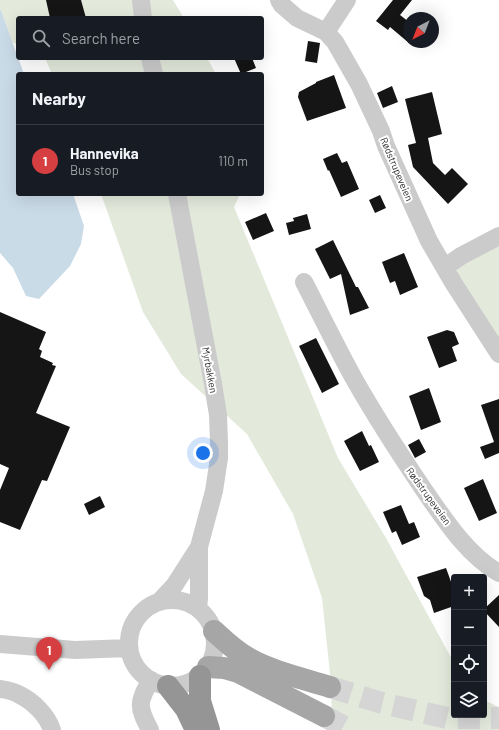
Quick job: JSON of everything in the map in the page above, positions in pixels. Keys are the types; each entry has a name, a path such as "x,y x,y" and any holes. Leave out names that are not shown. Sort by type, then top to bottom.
{"highway":[{"path":"204,672 200,701 210,730"},
{"path":"159,683 186,709 196,730"}],"main road":[{"path":"214,631 230,646 248,659 269,668 330,687"},
{"path":"204,672 224,668 238,672 324,716"}],"street":[{"path":"141,0 143,16"},
{"name":"Rødstrupeveien","path":"279,0 282,6 297,18 326,32 335,42 359,84 429,242 499,354"},
{"path":"326,32 347,0"},
{"path":"150,60 154,72"},
{"name":"Myrbakken","path":"177,196 218,415 218,472 199,547 198,608"},
{"path":"445,267 461,256 499,236"},
{"name":"Rødstrupeveien","path":"304,282 353,377 396,450 448,524 475,555 489,568 499,573"},
{"name":"Myrbakken","path":"160,601 174,586 199,547"},
{"path":"172,599 185,601 198,608 208,618 214,631 215,650 204,672 190,682 179,686 159,683 140,672 133,660 129,648 133,624 140,614 149,606 160,601 172,599"},
{"path":"0,644 76,650 129,648"},
{"path":"150,730 142,713 140,704 142,695 159,683"},
{"path":"0,689 18,694 38,707 50,724 52,730"}],"shaded area":[{"path":"0,0 173,0 183,16 16,16 16,44 12,42 0,8"},
{"path":"46,60 208,60 215,72 51,72"},
{"path":"102,196 239,196 234,207 338,458 386,538 451,657 451,718 487,718 487,701 499,707 499,730 332,730 331,683 322,598 293,514 247,434 181,374 143,312"},
{"path":"499,234 499,344 461,294 455,258"}],"water":[{"path":"0,8 16,52 16,60 19,60 23,72 16,72 16,196 74,196 84,226 81,244 70,266 39,299 26,296 13,268 0,253"}],"building":[{"path":"46,0 81,0 85,16 50,16"},
{"path":"393,0 412,0 400,15 403,17 403,38 390,27 388,30 376,21"},
{"path":"308,41 320,43 317,63 305,61"},
{"path":"235,60 253,60 256,68 246,72 240,72"},
{"path":"334,75 346,108 307,121 298,97 299,92 316,82"},
{"path":"392,86 398,102 383,108 377,93"},
{"path":"432,92 442,134 428,138 433,163 445,175 452,168 468,184 448,204 413,167 408,145 416,143 405,99"},
{"path":"337,153 342,163 347,161 359,189 341,197 323,159"},
{"path":"380,195 386,208 375,213 369,200"},
{"path":"266,213 274,231 253,240 245,222"},
{"path":"307,214 311,229 289,235 286,223 294,221 293,218"},
{"path":"333,240 356,287 358,287 369,308 350,315 341,274 330,279 315,249"},
{"path":"404,253 418,287 400,295 395,281 390,283 382,262"},
{"path":"0,312 46,332 39,349 42,351 40,357 56,366 36,413 70,427 47,481 42,480 20,530 0,522 0,490 9,468 0,464"},
{"path":"447,330 454,332 459,344 452,347 457,361 439,368 427,337"},
{"path":"316,338 339,384 322,393 299,346"},
{"path":"429,388 441,422 421,430 409,396"},
{"path":"499,399 499,453 485,459 480,447 494,442 481,405"},
{"path":"362,431 379,462 360,471 344,441"},
{"path":"419,439 426,452 415,458 408,445"},
{"path":"483,479 497,513 479,521 464,488"},
{"path":"100,496 105,507 89,515 84,504"},
{"path":"401,505 409,524 414,522 420,537 402,545 396,531 392,533 383,512"},
{"path":"446,568 451,582 451,607 434,613 430,600 424,596 417,577"},
{"path":"499,595 499,627 487,614 487,606"}],"tunnel":[{"path":"330,687 382,703 447,718 499,718"},
{"path":"324,716 350,730"}],"place":[{"name":"Hannevika","path":"49,670"}]}
